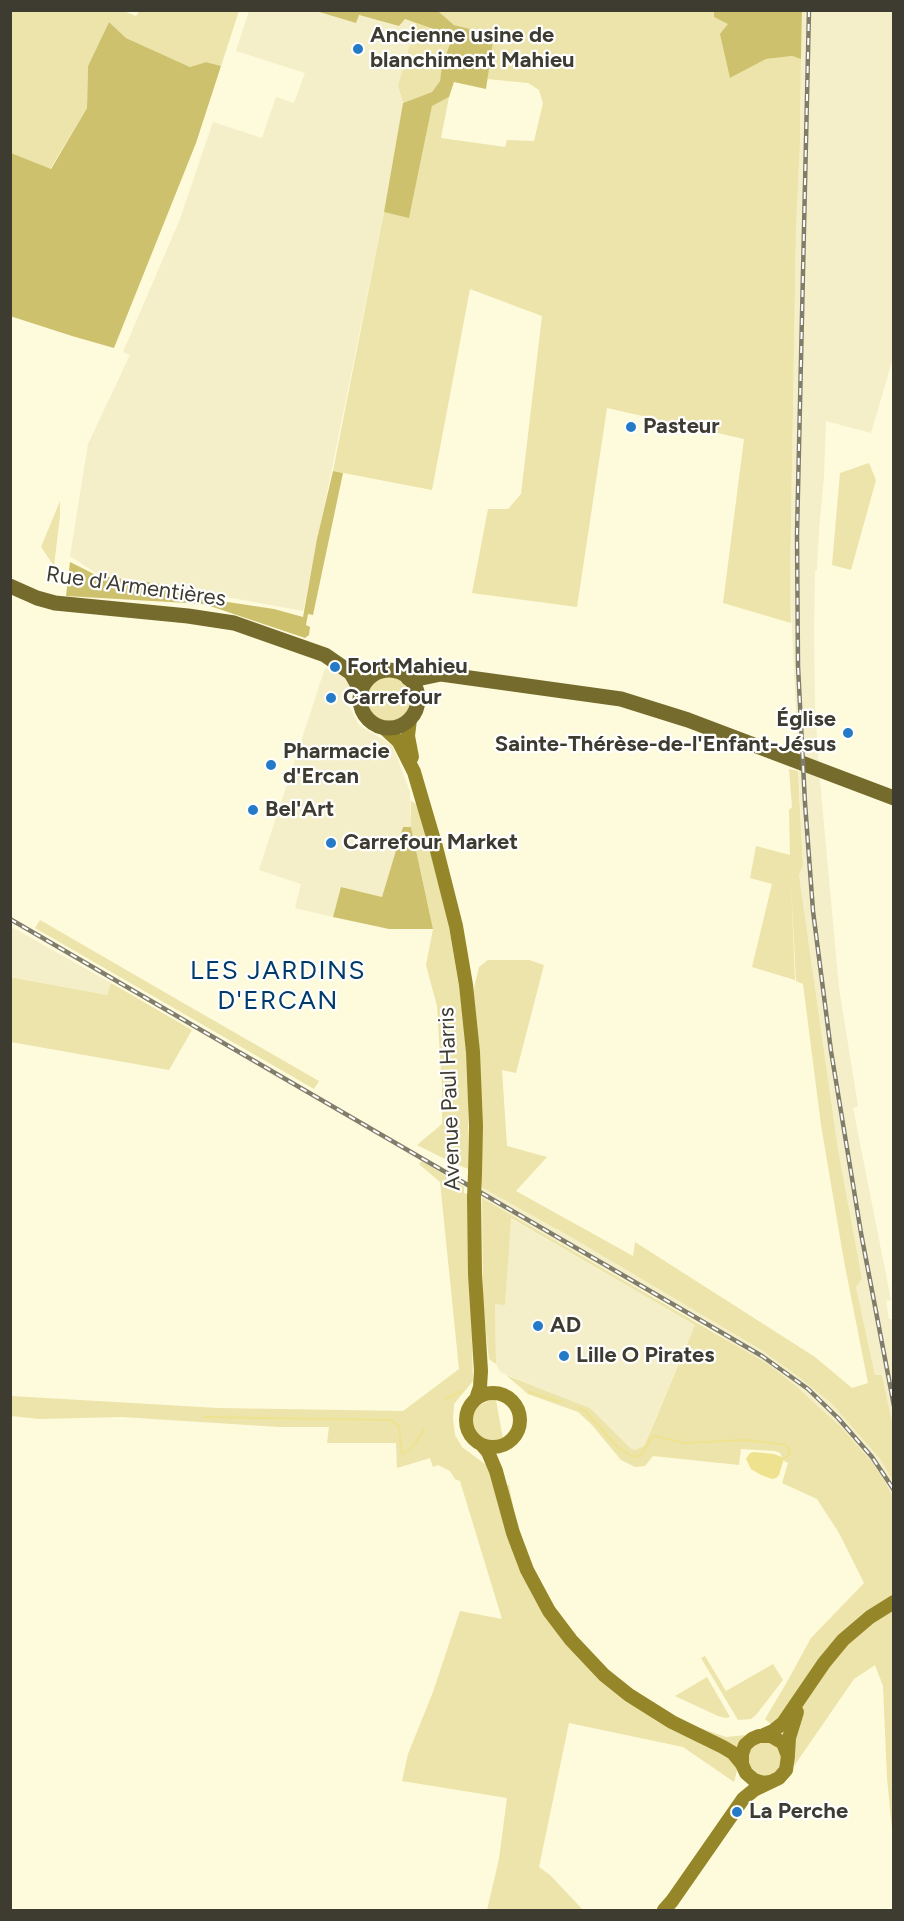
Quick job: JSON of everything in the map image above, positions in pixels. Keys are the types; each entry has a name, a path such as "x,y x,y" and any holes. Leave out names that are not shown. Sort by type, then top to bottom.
{"main road":[{"name":"Rue d'Armentières","path":"10,586 55,603 220,620 325,655 340,657 366,671 379,672"},
{"name":"Rue d'Armentières","path":"325,655 353,675 361,691"},
{"path":"453,677 442,678 431,683 417,700 410,719 400,726 384,728 373,723 365,715 361,705 361,691 366,681 379,672 393,671 408,678 417,679 438,674 621,699 688,720 894,798"},
{"path":"408,678 414,687 417,700"},
{"name":"Avenue Paul Harris","path":"410,719 408,736 417,780 449,898 466,985 474,1080 475,1280 481,1351 480,1387 476,1398 468,1408 466,1424 471,1436 482,1445 492,1460 513,1533 531,1578 549,1611 571,1640 604,1676 629,1695 664,1718 729,1751 743,1767"},
{"name":"Avenue Paul Harris","path":"384,728 402,746 417,780"},
{"name":"Avenue Paul Harris","path":"481,1351 489,1382 496,1393 511,1401 519,1415 517,1431 506,1443 502,1460 503,1493"},
{"path":"476,1398 496,1393"},
{"path":"482,1445 493,1447 506,1443"},
{"name":"Avenue Paul Harris","path":"703,1736 730,1743 773,1731 783,1723 843,1640 870,1617 894,1602"},
{"name":"Avenue Paul Harris","path":"788,1754 792,1725 808,1686"},
{"path":"664,1911 698,1858 742,1798 785,1772 788,1754 779,1740 759,1736 744,1747 740,1789 698,1858"},
{"path":"743,1767 756,1781 770,1782"},
{"path":"654,1911 674,1893"}],"shaded area":[{"path":"121,10 136,16 139,11 239,11 221,66 206,62 190,67 126,38 109,22 88,66 87,108 50,169 11,153 10,11"},
{"path":"249,11 316,11 356,23 358,15 399,26 405,19 416,23 398,86 403,104 384,212 303,611 96,573 70,556 88,444 130,355 123,352 180,219 213,122 262,138 276,97 294,103 305,73 236,51"},
{"path":"316,11 438,11 454,25 494,35 486,89 454,82 449,97 432,106 409,218 384,212 403,103 432,92 440,81 442,65 453,36 405,19 399,26 359,15 356,23"},
{"path":"438,11 714,11 714,17 728,23 730,78 766,59 792,56 801,59 796,229 791,623 723,603 744,439 607,408 577,607 472,593 488,509 508,509 521,494 542,316 470,289 432,490 333,471 384,212 409,217 432,105 449,97 441,138 505,147 507,140 534,141 543,103 539,90 528,83 487,79 494,35 454,25"},
{"path":"714,11 802,11 801,59 792,56 766,59 730,78 720,34 728,24 714,17"},
{"path":"802,11 893,11 893,358 871,433 826,421 824,477 817,570 815,571 814,629 815,708 820,781 839,988 858,1106 853,1108 891,1300 886,1301 889,1319 893,1319 893,1426 882,1375 875,1375 856,1287 862,1279 838,1149 799,875 803,865 790,586"},
{"path":"109,22 126,38 190,67 206,62 221,66 196,143 114,348 10,316 11,153 51,169 87,108 88,66"},
{"path":"416,23 453,36 442,65 440,81 432,92 403,103 398,86"},
{"path":"869,463 876,480 851,570 832,565 840,473"},
{"path":"333,471 343,473 313,615 308,614 306,625 310,627 309,635 305,638 204,604 66,596 70,562 96,575 167,585 181,595 274,609 303,617 317,539"},
{"path":"60,501 60,516 54,566 41,547"},
{"path":"325,668 342,674 352,684 349,706 359,725 393,746 410,792 411,827 403,827 382,897 342,887 333,917 295,908 301,884 259,870"},
{"path":"389,677 404,684 411,699 404,714 389,721 374,714 367,699 374,684"},
{"path":"789,769 798,771 803,865 799,875 838,1149 862,1279 856,1287 875,1375 882,1375 893,1426 893,1482 880,1459 831,1403 763,1351 569,1236 481,1187 481,1092 473,992 479,967 488,960 529,960 544,965 516,1073 502,1070 507,1146 547,1157 516,1191 633,1256 635,1242 815,1357 852,1388 868,1383 821,1125 803,984 796,981 791,884 795,980 752,967 772,884 750,878 756,846 790,855 789,810 792,807"},
{"path":"411,801 418,805 448,921 461,999 468,1063 468,1169 417,1145 442,1124 442,1088 437,1006 426,965 433,929 411,827"},
{"path":"403,827 411,827 433,929 389,929 333,917 341,887 382,897"},
{"path":"40,920 319,1081 314,1089 35,928"},
{"path":"10,926 111,983 107,995 11,977"},
{"path":"10,977 107,995 111,983 192,1030 169,1070 11,1042"},
{"path":"422,1161 464,1187 464,1193 468,1194 473,1381 454,1404 455,1435 462,1447 489,1467 495,1487 509,1485 515,1516 531,1564 552,1603 578,1639 613,1675 648,1701 688,1724 726,1737 746,1735 734,1782 683,1747 569,1723 539,1867 550,1875 583,1910 487,1910 499,1859 507,1798 402,1781 408,1754 433,1692 460,1611 502,1619 460,1481 455,1479 450,1471 438,1465 433,1467 430,1458 397,1468 396,1443 327,1443 329,1427 279,1427 122,1417 40,1419 11,1416 11,1396 218,1408 403,1411 459,1369 440,1182 419,1164"},
{"path":"481,1187 569,1236 763,1351 800,1377 831,1403 880,1459 893,1482 893,1499 871,1461 841,1427 796,1386 712,1330 482,1198"},
{"path":"482,1198 766,1363 796,1386 841,1427 871,1461 884,1480 894,1499 893,1839 887,1778 883,1686 875,1665 854,1679 794,1766 792,1742 765,1719 811,1638 864,1583 839,1533 817,1499 782,1483 788,1463 784,1461 780,1453 741,1449 739,1465 653,1456 645,1466 635,1467 621,1460 578,1412 528,1394 506,1375 590,1408 630,1448 635,1450 644,1446 695,1325 511,1218 505,1305 495,1304 496,1364 489,1359 483,1306"},
{"path":"510,1218 695,1325 644,1446 635,1450 630,1448 590,1408 500,1372 496,1364 495,1303 505,1304"},
{"path":"490,1400 496,1400 503,1439 497,1441 480,1437 472,1424 477,1407"},
{"path":"750,1453 774,1454 784,1458 776,1478 772,1479 751,1469 746,1459"},
{"path":"705,1656 726,1691 773,1664 783,1680 756,1715 751,1719 738,1720 701,1658"},
{"path":"707,1677 730,1717 718,1716 675,1696"},
{"path":"764,1741 776,1747 782,1759 776,1771 764,1777 752,1771 746,1759 752,1747"}],"waterway":[{"path":"446,1399 462,1391"},
{"path":"529,1392 561,1402"},
{"path":"579,1408 585,1411 618,1448 634,1457 641,1455 655,1436 685,1443 745,1440 786,1445 790,1454 784,1458"},
{"path":"204,1417 391,1420 399,1426 402,1454 411,1449 424,1430"}],"railway":[{"path":"809,10 797,534 798,666 805,803 813,911 831,1051 861,1233 894,1406"},
{"path":"10,919 762,1356 808,1389 838,1418 872,1457 894,1490"}],"place":[{"name":"Ancienne usine de blanchiment Mahieu","path":"358,49"},
{"name":"Pasteur","path":"631,427"},
{"name":"Fort Mahieu","path":"335,667"},
{"name":"Carrefour","path":"331,698"},
{"name":"Église Sainte-Thérèse-de-l'Enfant-Jésus","path":"848,733"},
{"name":"Pharmacie d'Ercan","path":"271,765"},
{"name":"Bel'Art","path":"253,810"},
{"name":"Carrefour Market","path":"331,843"},
{"name":"AD","path":"538,1326"},
{"name":"Lille O Pirates","path":"564,1356"},
{"name":"La Perche","path":"737,1812"}],"district":[{"name":"LES JARDINS D'ERCAN","path":"278,986"}]}
